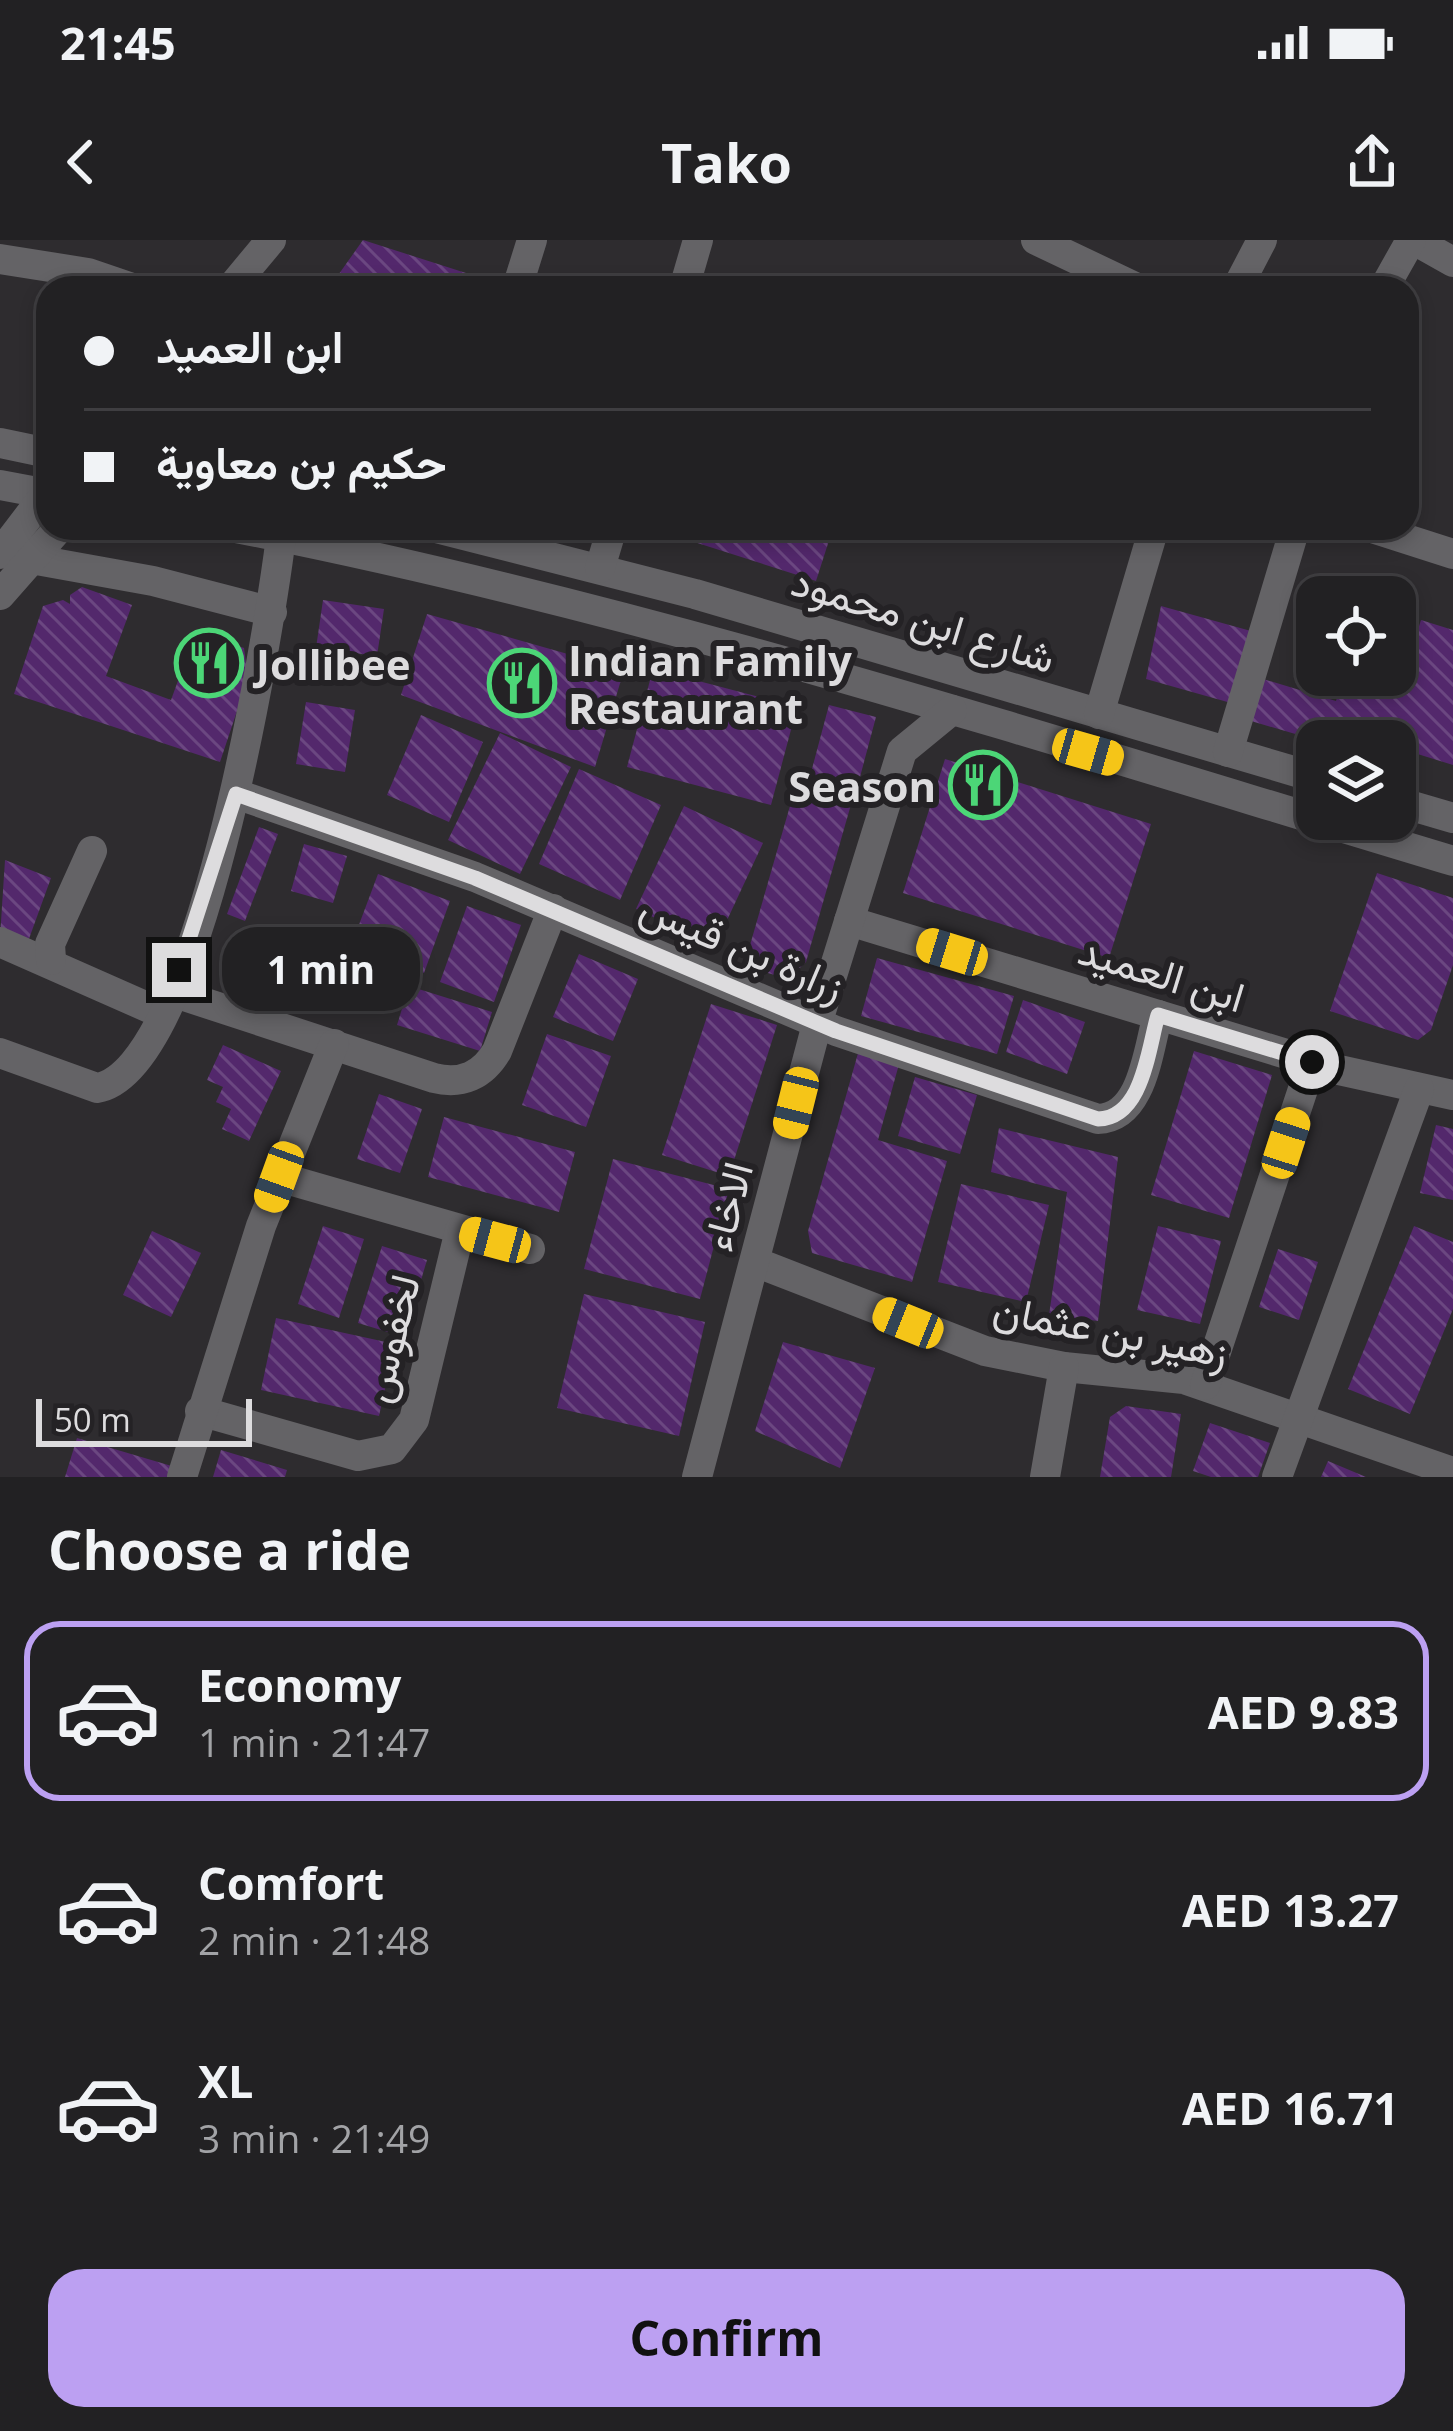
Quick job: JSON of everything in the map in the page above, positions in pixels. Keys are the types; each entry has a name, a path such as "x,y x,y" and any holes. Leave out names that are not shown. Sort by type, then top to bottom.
{"street":[{"path":"241,276 271,240"},
{"path":"521,276 532,240"},
{"path":"688,276 698,240"},
{"path":"1036,240 1112,276"},
{"path":"1243,276 1262,240"},
{"path":"1391,276 1413,240 1453,262"},
{"path":"0,259 94,276"},
{"path":"0,443 36,450"},
{"path":"0,484 36,490"},
{"path":"0,595 36,514"},
{"path":"15,557 41,540"},
{"path":"0,1053 76,1084 107,1086 134,1069 172,992 236,794 272,612 281,540"},
{"name":"شارع ابن محمود","path":"295,540 561,599 883,689 1453,861"},
{"name":"شارع ابن محمود","path":"485,540 600,568 1296,772"},
{"path":"600,568 608,540"},
{"path":"1099,714 1150,540"},
{"path":"1228,752 1291,540"},
{"path":"1409,540 1453,554"},
{"path":"15,557 153,580 272,612"},
{"path":"883,689 902,751 952,710"},
{"name":"الاخاء","path":"697,1477 817,1024 902,751"},
{"name":"زرارة بن قيس","path":"236,794 553,909 817,1024 1108,1119 1131,1103 1158,1015"},
{"path":"1416,807 1453,818"},
{"path":"52,960 50,944 92,851"},
{"path":"0,943 172,992 445,1080 476,1075 497,1051 553,909"},
{"name":"ابن العميد","path":"849,921 1312,1062 1453,1095"},
{"path":"182,1477 279,1177 334,1044"},
{"path":"1205,1385 1312,1062"},
{"path":"1276,1477 1419,1089"},
{"name":"لخفوس","path":"200,1411 358,1456 392,1448 409,1431 417,1409 460,1230 279,1177"},
{"path":"460,1230 530,1249"},
{"name":"زهير بن عثمان","path":"755,1262 965,1345 1064,1367 1156,1373 1205,1385 1453,1472"},
{"path":"1045,1477 1064,1367"}],"building":[{"path":"363,240 475,276 338,276"},
{"path":"688,540 829,540 816,581"},
{"path":"82,587 132,605 106,676 171,700 196,631 244,648 248,678 220,762 14,694 43,606 63,600 70,604 70,595"},
{"path":"323,600 384,609 377,656 316,648"},
{"path":"1161,606 1251,631 1231,703 1146,679"},
{"path":"427,614 624,670 595,767 401,695"},
{"path":"1421,620 1453,630 1453,765 1416,754 1416,720 1296,720 1296,734 1251,721 1263,679 1296,689 1296,696 1336,701 1338,696 1416,696 1416,636"},
{"path":"653,669 797,707 771,805 627,767"},
{"path":"306,702 355,710 345,772 296,764"},
{"path":"829,705 876,717 856,792 809,780"},
{"path":"421,715 483,742 449,822 387,795"},
{"path":"500,733 571,767 520,874 448,840"},
{"path":"945,759 1151,824 1109,958 903,893"},
{"path":"579,769 661,805 620,900 539,864"},
{"path":"796,785 852,801 806,962 788,979 744,966"},
{"path":"684,806 763,843 715,946 636,909"},
{"path":"259,827 278,834 245,921 227,914"},
{"path":"304,844 347,856 333,903 291,891"},
{"path":"5,860 51,878 26,947 0,937"},
{"path":"1377,873 1453,898 1453,965 1431,1030 1418,1040 1330,1011"},
{"path":"378,874 450,901 424,973 351,946"},
{"path":"467,906 521,925 494,1002 440,982"},
{"path":"321,954 391,975 380,1012 310,991"},
{"path":"579,954 638,979 613,1041 553,1017"},
{"path":"877,958 1014,996 997,1054 861,1016"},
{"path":"409,986 492,1012 480,1051 397,1025"},
{"path":"1023,1000 1085,1022 1067,1074 1006,1052"},
{"path":"711,1004 777,1025 729,1176 662,1155"},
{"path":"547,1034 611,1056 586,1127 522,1105"},
{"path":"223,1045 281,1071 249,1141 222,1129 231,1109 216,1102 223,1087 207,1080"},
{"path":"860,1046 901,1057 878,1140 947,1161 912,1282 812,1253 808,1231"},
{"path":"1194,1051 1272,1075 1229,1218 1151,1195"},
{"path":"915,1077 977,1095 960,1154 898,1136"},
{"path":"379,1094 422,1109 400,1173 357,1159"},
{"path":"444,1117 575,1152 559,1212 428,1177"},
{"path":"1436,1125 1453,1129 1453,1200 1420,1193"},
{"path":"999,1128 1118,1157 1098,1321 1049,1315 1067,1192 991,1172"},
{"path":"613,1159 729,1189 700,1299 584,1269"},
{"path":"961,1184 1049,1205 1026,1302 938,1282"},
{"path":"323,1226 364,1239 339,1318 298,1304"},
{"path":"1158,1226 1221,1241 1200,1324 1137,1310"},
{"path":"1414,1226 1453,1242 1453,1309 1410,1414 1348,1389"},
{"path":"152,1231 201,1253 171,1317 123,1295"},
{"path":"382,1246 427,1260 404,1337 358,1323"},
{"path":"1278,1249 1318,1262 1299,1320 1259,1307"},
{"path":"584,1294 705,1322 679,1436 557,1408"},
{"path":"276,1318 395,1344 379,1416 261,1390"},
{"path":"783,1342 875,1368 840,1468 755,1431"},
{"path":"1126,1406 1181,1414 1171,1477 1100,1477 1110,1417"},
{"path":"1210,1423 1270,1443 1258,1477 1211,1477 1193,1471"},
{"path":"77,1438 175,1467 172,1477 65,1477"},
{"path":"221,1450 287,1470 285,1477 213,1477"},
{"path":"1328,1461 1366,1477 1321,1477"}],"place":[{"name":"Jollibee","path":"209,663"},
{"name":"Indian Family Restaurant","path":"522,683"},
{"name":"Season","path":"983,785"}],"route":[{"path":"179,970 236,794 475,878 881,1048 1098,1119 1117,1116 1131,1103 1158,1015 1312,1062"}]}
